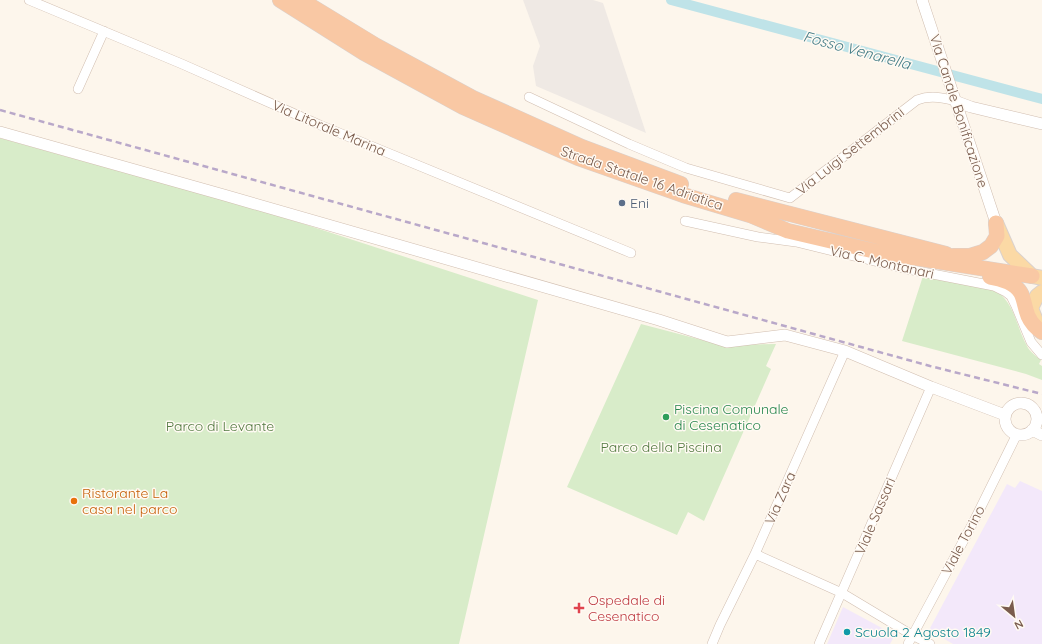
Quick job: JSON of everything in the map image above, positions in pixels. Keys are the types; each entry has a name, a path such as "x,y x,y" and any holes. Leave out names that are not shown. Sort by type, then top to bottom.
{"highway":[{"name":"Strada Statale 16 Adriatica","path":"280,0 364,53 457,103 578,158 683,195 750,215 788,231 878,252 948,259"},
{"name":"Strada Statale 16 Adriatica","path":"301,0 375,46 474,98 582,147 684,185 750,205 948,259 1037,277"},
{"path":"948,259 970,256 983,252 991,246 997,236 996,223"},
{"path":"948,259 1015,286 1021,292 1028,317 1042,332"}],"main road":[{"path":"996,223 1010,255 1037,277"},
{"path":"1042,292 1037,296 1031,308 1033,316 1042,326"}],"street":[{"name":"Via Litorale Marina","path":"29,0 320,125 630,253"},
{"name":"Via Canale Bonificazione","path":"922,0 996,223"},
{"path":"78,89 104,31"},
{"name":"Via Luigi Settembrini","path":"529,97 629,144 686,168 790,198 917,100 925,97 954,98 971,107 1042,124"},
{"path":"0,132 224,194 659,320 727,342 785,335 845,351 931,387 1005,415"},
{"name":"Via C. Montanari","path":"685,221 758,237 796,242 907,269 994,286 1006,292 1010,296 1016,306 1031,342 1042,355"},
{"name":"Via Zara","path":"712,644 755,554 845,351"},
{"name":"Viale Sassari","path":"819,644 931,387"},
{"path":"1018,403 1028,404 1035,410 1037,415 1038,429 1022,435 1017,434 1009,429 1005,420 1005,415 1010,407 1018,403"},
{"name":"Viale Torino","path":"908,644 974,521 1017,434"},
{"path":"755,554 842,593 912,635 930,644"}],"shaded area":[{"path":"523,0 593,0 603,3 646,133 536,86 533,66 540,46"},
{"path":"1020,481 1042,491 1042,644 953,644 929,630 1007,484 1015,488"},
{"path":"843,607 895,635 890,644 827,644"}],"green space":[{"name":"Parco di Levante","path":"0,138 273,214 538,300 459,644 0,644"},
{"path":"923,276 997,291 1012,310 1028,348 1041,360 1039,364 1042,366 1042,380 1026,374 902,341"},
{"name":"Parco della Piscina","path":"641,324 721,345 776,344 766,366 771,369 704,521 688,512 677,535 567,487"}],"waterway":[{"name":"Fosso Venarella","path":"671,0 1042,99"}],"railway":[{"path":"0,110 930,366 1042,394"}],"place":[{"name":"Eni","path":"622,203"},
{"name":"Piscina Comunale di Cesenatico","path":"666,417"},
{"name":"Ristorante La casa nel parco","path":"74,501"},
{"name":"Ospedale di Cesenatico","path":"579,608"},
{"name":"Scuola 2 Agosto 1849","path":"847,632"}]}
